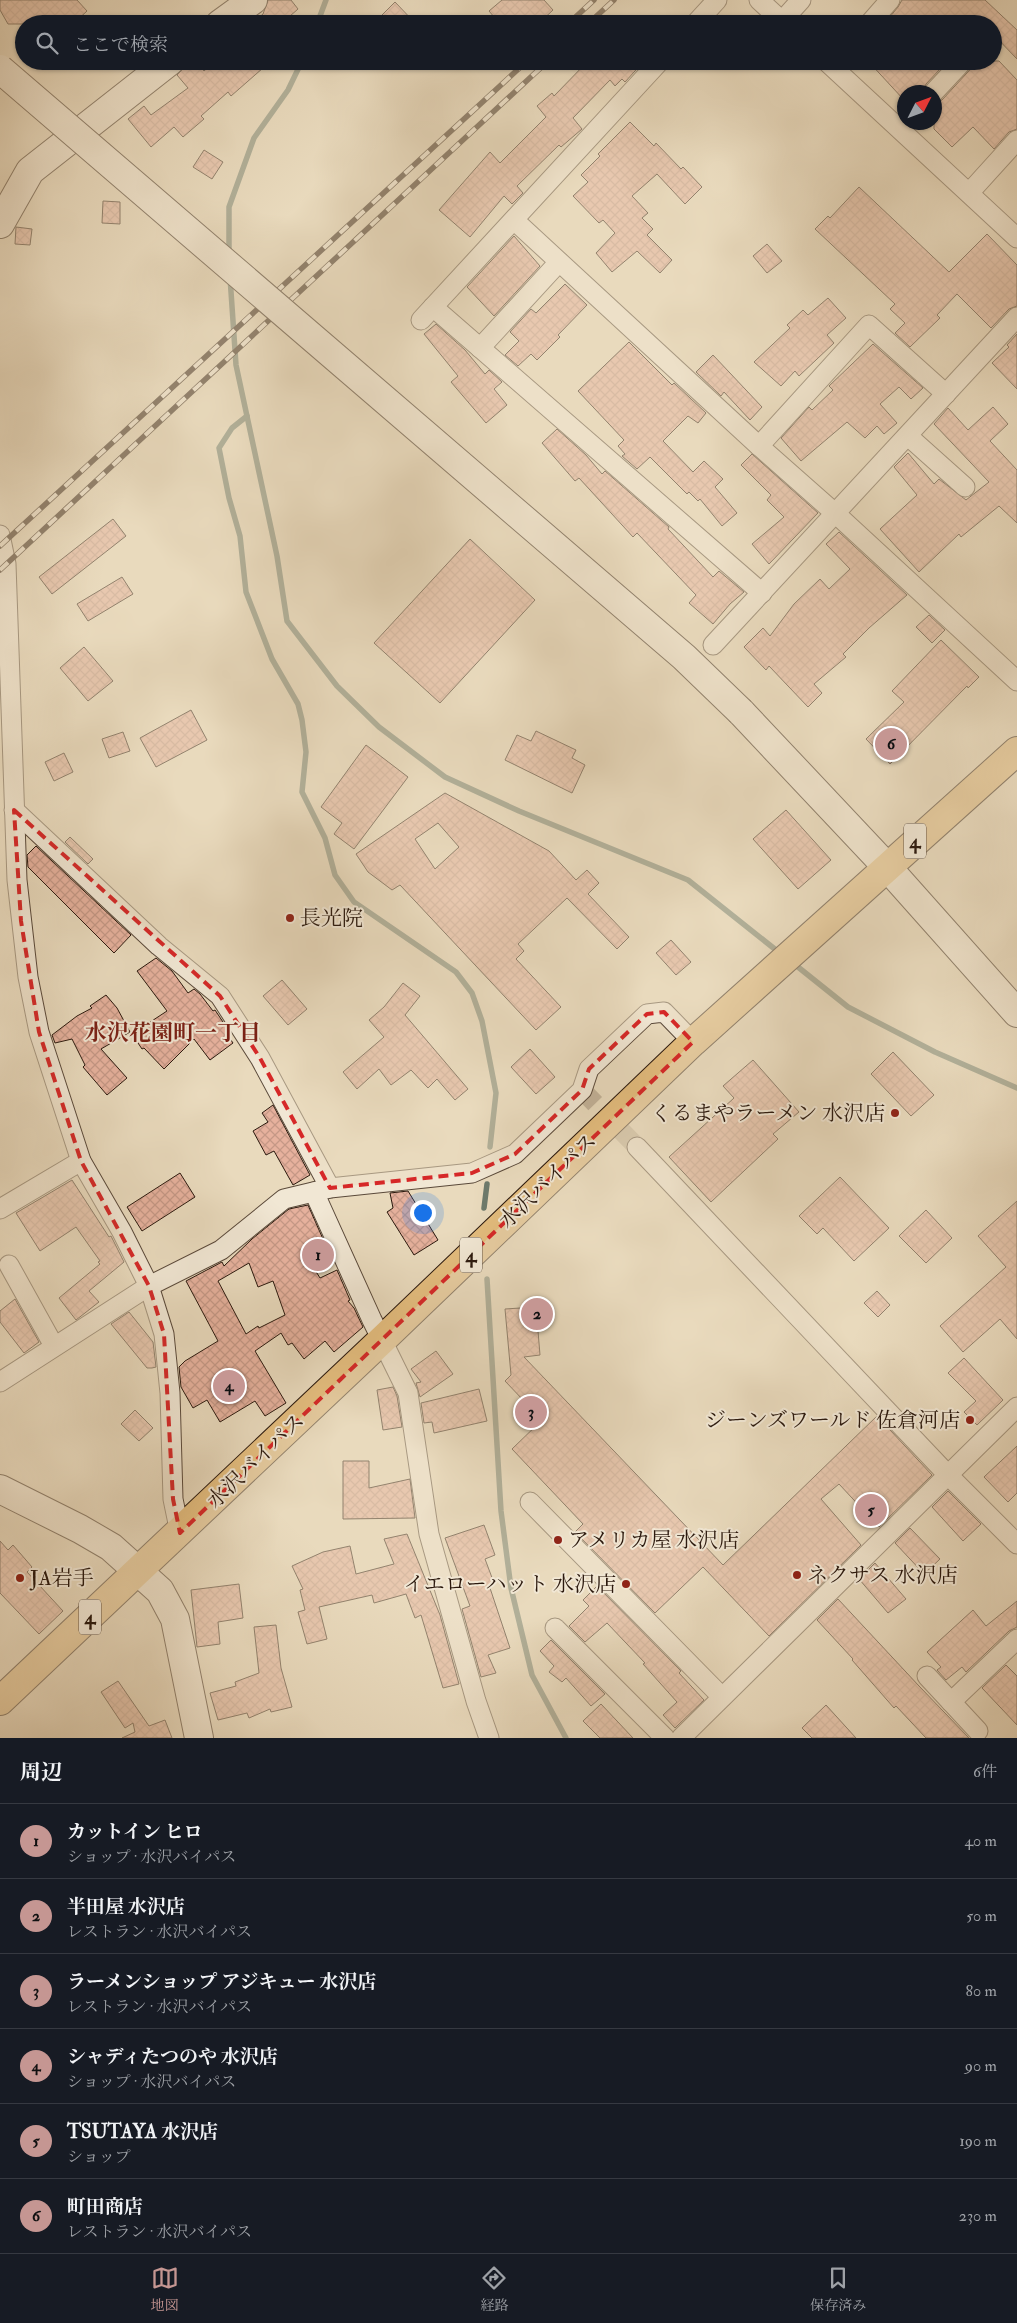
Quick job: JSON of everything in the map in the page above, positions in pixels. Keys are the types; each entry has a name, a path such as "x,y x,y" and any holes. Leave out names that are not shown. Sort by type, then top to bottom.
{"highway":[{"name":"水沢バイパス","path":"0,1701 382,1340 693,1042 1017,751"}],"street":[{"path":"232,15 253,0"},
{"path":"703,15 717,0"},
{"path":"759,0 775,15"},
{"path":"789,15 801,0"},
{"path":"877,15 890,0"},
{"path":"0,69 714,684 887,867 1017,1013"},
{"path":"2,212 30,171 159,70"},
{"path":"652,70 427,314 480,348 762,593"},
{"path":"839,70 897,120"},
{"path":"941,85 955,70"},
{"path":"908,130 969,193 1017,238"},
{"path":"969,193 1017,140"},
{"path":"514,220 1017,681"},
{"path":"480,348 559,262"},
{"path":"713,645 1017,317"},
{"path":"759,446 869,325 946,394"},
{"path":"908,436 965,487"},
{"path":"0,535 6,564 17,880 28,977 39,1032 81,1161 122,1232 149,1286 164,1334 170,1393 173,1499 180,1532"},
{"path":"14,810 160,946 220,996 260,1058 322,1190 382,1340 408,1393 429,1534 476,1701 489,1738"},
{"path":"0,1382 149,1286 221,1250 284,1199 322,1190 472,1173 515,1154 582,1090 589,1069 647,1014 664,1012 693,1042"},
{"path":"637,1147 1017,1544"},
{"path":"0,1209 81,1161"},
{"path":"9,1265 54,1346"},
{"path":"681,1738 1017,1407"},
{"path":"0,1489 88,1534 111,1548 160,1591 175,1619 199,1738"},
{"path":"530,1502 722,1697"},
{"path":"555,1628 665,1738"},
{"path":"950,1702 1017,1639"},
{"path":"927,1676 978,1731"}],"highlighted area":[{"path":"14,810 220,996 260,1058 330,1188 472,1173 515,1154 582,1090 589,1069 647,1014 664,1012 693,1042 180,1533 173,1499 164,1334 149,1286 81,1161 39,1032 21,921"}],"building":[{"path":"0,0 77,0 87,11 83,15 15,15 15,24 8,24 0,10"},
{"path":"268,0 291,0 298,9 291,15 262,15"},
{"path":"502,0 544,0 553,10 548,15 492,15 489,11"},
{"path":"902,0 985,0 1001,15 891,15"},
{"path":"395,2 407,15 382,15"},
{"path":"1002,16 1017,30 1017,59 1002,43"},
{"path":"1002,64 1017,80 1017,129 1009,132 994,149 973,127 952,147 935,130 942,130 942,100 970,70 1002,70"},
{"path":"181,70 261,70 231,96 228,92 201,116 204,119 183,137 174,127 151,147 128,119 144,106 151,115 188,88 177,75"},
{"path":"579,70 636,70 625,82 622,79 615,86 610,80 573,118 582,129 561,147 559,145 517,186 523,193 512,204 504,196 470,237 439,210 490,152 500,163 546,117 537,106 552,93 554,96"},
{"path":"876,70 939,70 926,84 897,85 897,92"},
{"path":"630,122 654,146 656,143 681,169 683,167 702,187 685,204 657,174 632,196 648,213 642,218 653,229 647,235 672,260 660,273 637,251 612,272 596,253 615,233 603,220 599,223 573,196 588,182 581,175 600,156 598,154"},
{"path":"204,150 223,162 212,179 193,167"},
{"path":"859,187 949,272 987,234 1017,265 1017,306 1009,309 991,328 957,294 937,315 940,318 910,347 895,333 905,323 890,309 895,304 815,229 828,216 830,218"},
{"path":"103,201 120,202 120,224 102,223"},
{"path":"16,227 32,229 30,245 15,244"},
{"path":"514,236 540,266 494,316 467,287"},
{"path":"767,244 782,261 767,273 753,256"},
{"path":"565,284 587,305 558,335 560,337 537,360 531,354 518,366 505,355 519,341 510,332 531,309 536,313"},
{"path":"828,298 846,318 827,335 834,343 799,376 795,371 781,386 754,362 790,328 787,325 803,310 808,315"},
{"path":"436,324 465,350 485,374 489,370 502,382 494,389 507,405 486,423 451,382 458,376 424,334"},
{"path":"1017,334 1017,389 992,363 1009,347 1007,345"},
{"path":"629,342 672,385 674,383 706,413 698,423 688,416 663,441 693,472 704,461 723,479 715,487 737,513 722,526 700,499 698,501 689,492 687,494 650,457 637,469 622,456 625,454 618,446 624,440 578,391"},
{"path":"873,344 923,388 911,399 899,387 880,404 897,423 884,434 877,426 865,438 847,422 801,461 781,438 809,407 812,410 833,390 829,386"},
{"path":"713,355 762,407 750,420 724,392 721,396 696,372"},
{"path":"993,407 1008,424 990,441 1017,470 1017,523 999,506 961,537 959,534 919,572 880,529 917,495 894,467 908,453 934,484 939,479 966,500 989,482 934,424 948,408 968,430"},
{"path":"557,429 586,455 602,474 605,471 669,527 668,529 713,577 719,571 744,592 730,604 713,624 689,603 696,595 637,533 633,537 579,478 575,481 542,443"},
{"path":"752,454 818,513 769,564 752,544 784,517 767,500 771,495 741,465"},
{"path":"113,519 126,536 52,594 39,577"},
{"path":"839,532 907,595 843,654 846,657 814,684 822,693 808,707 769,666 766,670 744,647 763,628 770,636 794,604 820,579 829,589 850,569 826,544"},
{"path":"470,539 535,600 440,703 374,643"},
{"path":"122,577 133,594 88,621 77,604"},
{"path":"929,615 945,630 932,643 916,627"},
{"path":"941,640 979,677 968,688 967,686 890,764 866,739 904,702 892,691"},
{"path":"84,647 113,681 88,701 60,668"},
{"path":"191,710 207,740 156,767 140,738"},
{"path":"536,731 576,750 572,758 585,765 572,793 505,760 517,735 531,741"},
{"path":"123,732 130,751 109,758 102,739"},
{"path":"366,745 408,777 354,849 334,834 342,823 321,807"},
{"path":"64,753 73,772 54,781 45,762"},
{"path":"445,793 549,851 576,880 587,870 599,883 588,894 629,937 617,949 567,898 518,944 524,951 516,959 561,1007 536,1030 400,885 392,890 368,872 356,854","holes":["438,823 459,847 435,869 415,839"]},
{"path":"786,810 831,860 798,889 753,839"},
{"path":"70,837 93,859 88,864 65,842"},
{"path":"36,846 131,935 114,953 28,867 27,855"},
{"path":"671,940 691,962 676,975 656,953"},
{"path":"156,958 172,971 188,993 194,989 200,994 213,1011 215,1010 229,1031 226,1033 233,1043 210,1060 194,1039 164,1069 144,1048 142,1049 132,1034 167,1011 137,971"},
{"path":"282,980 307,1009 288,1025 263,996"},
{"path":"403,983 420,996 405,1015 468,1089 455,1100 437,1079 428,1088 411,1070 391,1085 379,1069 357,1089 343,1072 384,1037 369,1020 384,1007"},
{"path":"106,995 117,1008 130,1032 101,1049 127,1078 107,1095 83,1067 85,1065 72,1039 55,1043 52,1035 77,1016 92,1008 90,1006"},
{"path":"530,1049 555,1077 536,1094 511,1067"},
{"path":"893,1052 934,1095 911,1116 871,1074"},
{"path":"753,1060 799,1112 773,1134 778,1139 711,1202 669,1157 734,1098 723,1086"},
{"path":"273,1105 310,1175 293,1185 274,1151 266,1155 253,1131 268,1122 262,1113"},
{"path":"180,1173 195,1197 142,1231 127,1207"},
{"path":"840,1177 889,1228 854,1261 823,1228 817,1234 799,1216"},
{"path":"72,1180 109,1237 111,1236 124,1262 89,1291 99,1302 76,1320 59,1298 100,1264 98,1262 100,1261 76,1227 40,1251 16,1213"},
{"path":"408,1191 438,1240 414,1255 387,1212 393,1208 390,1193"},
{"path":"1017,1201 1017,1339 1000,1319 963,1352 940,1326 1006,1267 978,1236"},
{"path":"308,1205 323,1239 304,1252 320,1278 337,1270 350,1300 348,1301 354,1308 363,1327 334,1352 325,1341 304,1359 292,1343 288,1345 281,1333 255,1351 286,1403 265,1416 255,1401 220,1422 207,1400 193,1408 181,1387 179,1367 185,1361 218,1341 186,1281 222,1262 224,1266 252,1239 289,1209","holes":["249,1263 258,1287 273,1281 285,1315 259,1328 258,1326 246,1334 218,1281"]},
{"path":"926,1210 952,1238 926,1263 899,1236"},
{"path":"877,1291 890,1305 878,1317 864,1303"},
{"path":"15,1299 39,1342 24,1353 0,1322 0,1311"},
{"path":"536,1307 540,1355 524,1357 723,1565 877,1416 932,1475 879,1527 839,1484 821,1499 861,1545 769,1636 703,1567 655,1613 575,1532 583,1524 512,1449 542,1420 505,1381 511,1375 505,1309"},
{"path":"129,1312 153,1342 156,1367 147,1368 111,1324"},
{"path":"436,1351 453,1374 420,1397 416,1383 421,1382 411,1369"},
{"path":"964,1358 1003,1400 977,1425 964,1412 976,1401 948,1373"},
{"path":"393,1387 397,1396 402,1427 383,1430 377,1390"},
{"path":"479,1389 487,1421 434,1433 432,1422 424,1423 421,1403"},
{"path":"135,1410 153,1428 139,1441 121,1424"},
{"path":"1017,1446 1017,1493 1008,1502 984,1477"},
{"path":"343,1461 369,1461 369,1488 410,1479 415,1518 343,1519"},
{"path":"948,1491 981,1524 963,1541 932,1507"},
{"path":"484,1525 495,1555 485,1559 494,1583 489,1585 510,1648 488,1655 496,1673 481,1677 462,1609 470,1606 445,1538"},
{"path":"910,1528 940,1559 924,1574 895,1543"},
{"path":"407,1534 440,1615 459,1684 443,1688 421,1615 415,1618 406,1594 374,1603 372,1595 319,1607 327,1639 307,1644 298,1612 305,1610 300,1590 303,1589 292,1566 323,1552 350,1546 356,1574 394,1564 384,1539"},
{"path":"0,1541 8,1550 13,1545 32,1567 27,1572 63,1611 39,1634 0,1593"},
{"path":"875,1563 906,1599 888,1613 859,1579"},
{"path":"239,1584 243,1618 218,1622 220,1644 197,1647 191,1590"},
{"path":"597,1586 681,1671 679,1673 704,1700 675,1728 663,1715 677,1702 643,1664 645,1663 607,1623 585,1642 569,1626 589,1606 583,1600"},
{"path":"838,1599 969,1738 926,1738 896,1706 894,1708 817,1620"},
{"path":"1017,1601 1017,1627 1009,1631 966,1672 962,1667 946,1680 937,1670 941,1667 927,1652 973,1610 986,1626"},
{"path":"276,1625 281,1668 292,1707 271,1712 270,1709 249,1718 247,1713 218,1720 210,1693 236,1686 235,1682 259,1673 254,1627"},
{"path":"551,1640 605,1694 591,1706 566,1678 562,1682 549,1672 554,1666 540,1651"},
{"path":"1006,1665 1017,1676 1017,1725 982,1688"},
{"path":"118,1681 149,1726 165,1720 172,1738 122,1738 135,1732 133,1723 125,1728 101,1692"},
{"path":"601,1704 633,1738 600,1738 583,1721"},
{"path":"826,1705 856,1738 812,1738 802,1728"}],"waterway":[{"path":"320,15 326,0"},
{"path":"229,256 229,207 254,138 288,90 298,70"},
{"path":"230,277 236,365 277,556 287,621 337,686 379,727 445,777 519,811 688,880 781,954"},
{"path":"247,416 232,428 219,448 229,498 240,536 246,592 272,659 298,704 302,720 306,752 302,792 325,838 335,875 354,902 456,972 472,993 482,1021 496,1093 490,1147"},
{"path":"793,963 848,1007 935,1052 1017,1088"},
{"path":"484,1208 487,1184"},
{"path":"487,1279 501,1511 511,1588 532,1675 566,1738"}],"tunnel":[{"path":"582,1090 637,1147"}],"railway":[{"path":"578,15 594,0"},
{"path":"598,15 614,0"},
{"path":"0,546 517,70"},
{"path":"0,570 538,70"}],"place":[{"name":"町田商店","path":"891,744"},
{"name":"長光院","path":"290,918"},
{"name":"くるまやラーメン 水沢店","path":"895,1113"},
{"name":"カットイン ヒロ","path":"318,1255"},
{"name":"半田屋 水沢店","path":"537,1314"},
{"name":"シャディたつのや 水沢店","path":"229,1386"},
{"name":"ラーメンショップ アジキュー 水沢店","path":"531,1412"},
{"name":"ジーンズワールド 佐倉河店","path":"970,1420"},
{"name":"TSUTAYA 水沢店","path":"871,1510"},
{"name":"アメリカ屋 水沢店","path":"558,1540"},
{"name":"ネクサス 水沢店","path":"797,1575"},
{"name":"JA岩手","path":"20,1578"},
{"name":"イエローハット 水沢店","path":"626,1584"}],"district":[{"name":"水沢花園町一丁目","path":"173,1033"}]}
